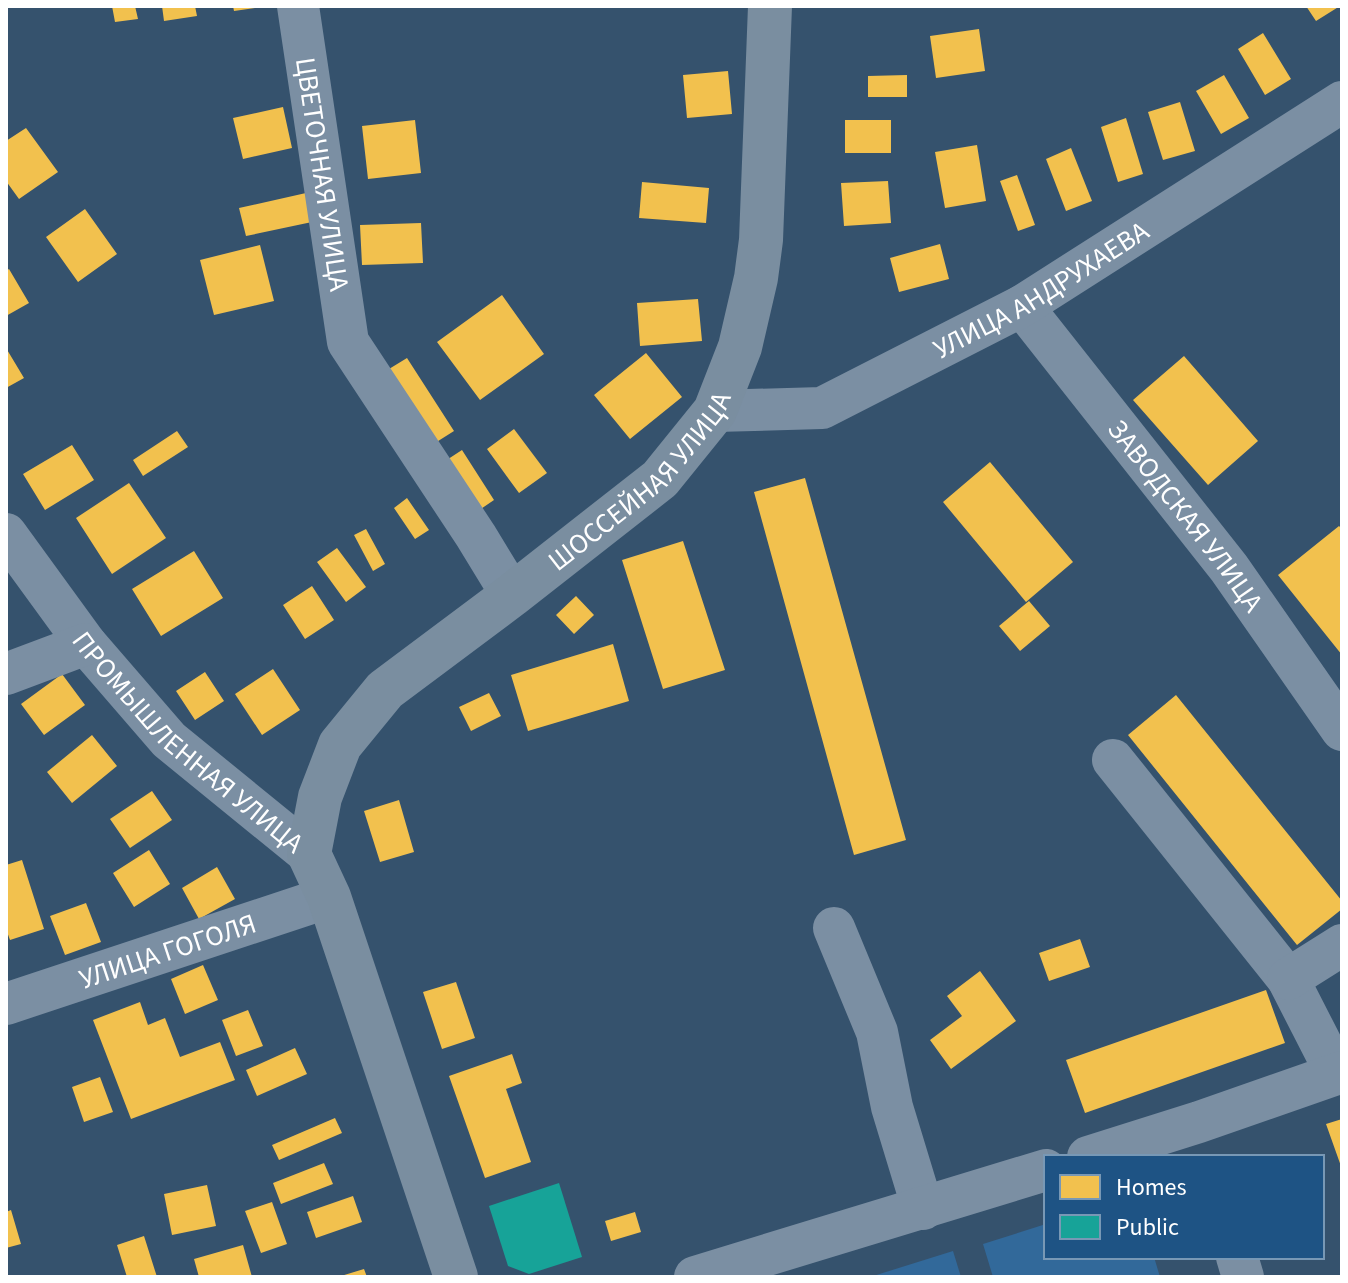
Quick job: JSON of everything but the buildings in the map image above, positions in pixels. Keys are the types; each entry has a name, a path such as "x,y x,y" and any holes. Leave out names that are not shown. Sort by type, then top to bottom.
{"main road":[{"name":"ШОССЕЙНАЯ УЛИЦА","path":"309,854 320,797 340,745 385,690 660,479 715,411 740,347 756,278 761,240 770,6"},
{"name":"ПРОМЫШЛЕННАЯ УЛИЦА","path":"309,854 329,897 456,1277"}],"street":[{"name":"ЦВЕТОЧНАЯ УЛИЦА","path":"298,6 348,342 512,595"},
{"name":"УЛИЦА АНДРУХАЕВА","path":"715,411 822,408 1022,306 1342,102"},
{"name":"ЗАВОДСКАЯ УЛИЦА","path":"1022,306 1229,568 1342,730"},
{"name":"ПРОМЫШЛЕННАЯ УЛИЦА","path":"6,534 86,644 169,740 309,854"},
{"path":"6,674 86,644"},
{"path":"1102,1155 1204,1140 1339,1072 1288,979 1113,760"},
{"name":"УЛИЦА ГОГОЛЯ","path":"6,1004 329,897"},
{"path":"834,928 877,1032 892,1107 923,1209"},
{"path":"1288,979 1342,945"},
{"path":"695,1277 1044,1171"}],"shaded area":[{"path":"1044,1225 1044,1259 1155,1259 1160,1277 993,1277 983,1244"},
{"path":"953,1251 961,1277 870,1277"}]}
